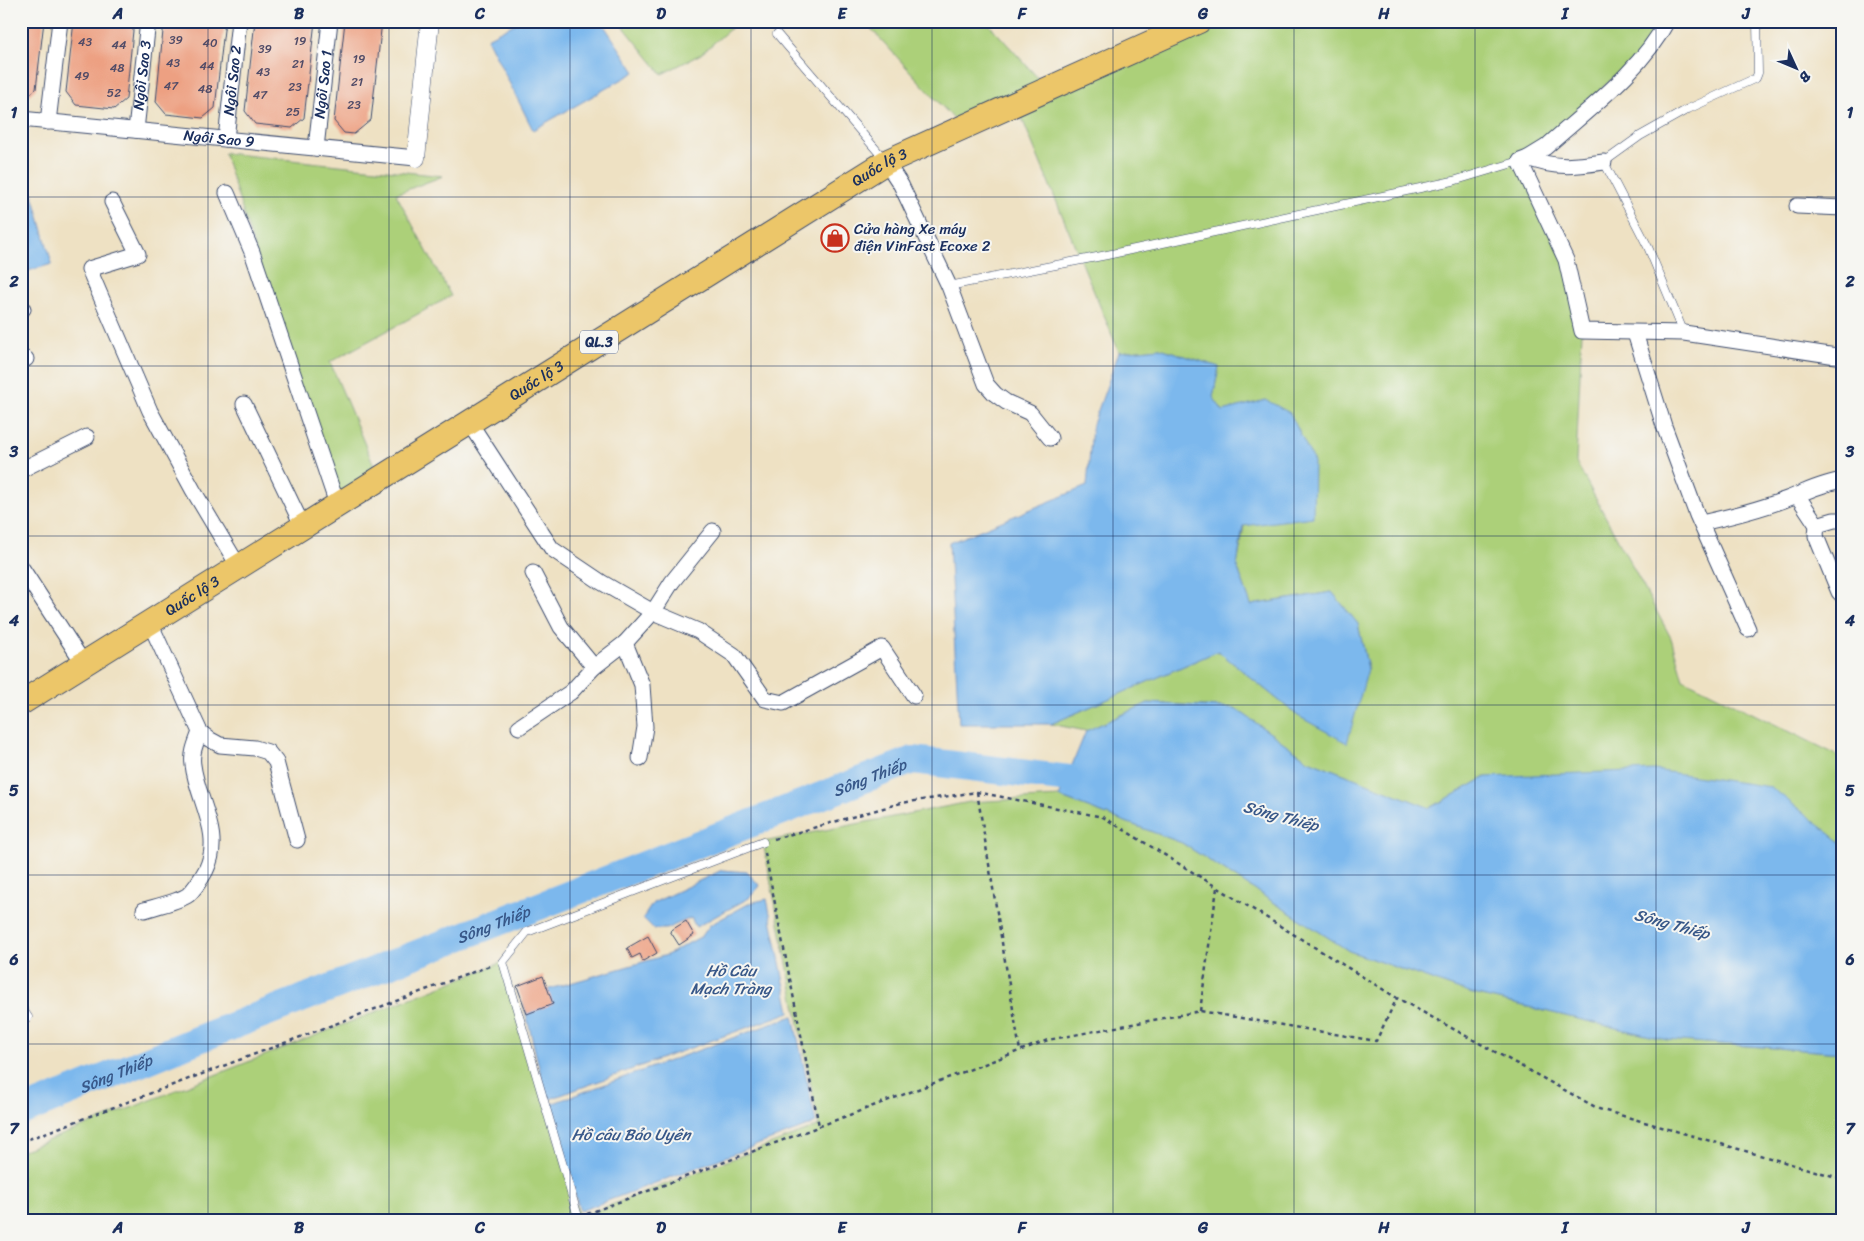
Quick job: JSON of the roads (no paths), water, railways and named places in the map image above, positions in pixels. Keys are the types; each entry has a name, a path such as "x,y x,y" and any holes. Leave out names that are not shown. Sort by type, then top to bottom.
{"highway":[{"name":"Quốc lộ 3","path":"21,703 886,162 1199,21"}],"street":[{"path":"48,122 60,21"},
{"name":"Ngôi Sao 3","path":"136,130 148,21"},
{"name":"Ngôi Sao 2","path":"226,139 239,21"},
{"name":"Ngôi Sao 1","path":"316,148 330,21"},
{"path":"416,158 430,21"},
{"path":"1524,160 1546,147 1638,63 1658,38 1667,21"},
{"name":"Ngôi Sao 9","path":"21,119 416,158"},
{"path":"1524,160 1545,165 1574,166 1604,162"},
{"path":"1524,160 1566,260 1582,331 1684,333 1843,357"},
{"path":"886,162 901,185 949,286 986,384 1006,402 1030,413 1050,438"},
{"path":"227,193 252,252 337,504"},
{"path":"112,202 138,254 89,269 150,410 193,490 240,567"},
{"path":"1797,206 1843,208"},
{"path":"1635,333 1664,426 1701,523 1748,629"},
{"path":"244,404 303,527"},
{"path":"470,423 552,549 600,582 653,612 698,631 734,655 765,699 783,703 882,648 914,696"},
{"path":"21,470 88,437"},
{"path":"1701,523 1751,512 1829,482 1843,480"},
{"path":"1797,495 1810,518 1817,525"},
{"path":"1817,525 1834,520 1843,520"},
{"path":"1817,525 1816,536 1839,592 1843,596"},
{"path":"519,727 571,692 594,668 625,643 653,612 672,582 713,530"},
{"path":"21,567 84,664"},
{"path":"533,573 561,627 594,668"},
{"path":"150,623 200,732 220,745 255,748 268,752 276,762 297,840"},
{"path":"625,643 642,685 645,726 640,758"},
{"path":"144,910 187,896 201,880 209,863 212,844 209,821 193,765 194,748 200,732"}],"lane":[{"path":"1684,333 1648,247 1604,162 1640,136 1688,109 1756,78 1758,73 1757,21"},
{"path":"777,34 886,162"},
{"path":"949,286 1107,255 1453,181 1524,160"},
{"path":"579,1218 503,962 526,932 762,842"},
{"path":"21,1006 28,1016 21,1020"}],"water":[{"path":"520,21 601,21 635,72 533,130 487,38"},
{"path":"21,175 29,180 52,264 21,273"},
{"path":"1160,348 1219,367 1213,397 1223,411 1266,400 1290,413 1314,462 1313,517 1243,526 1237,566 1251,605 1332,592 1358,624 1368,669 1347,743 1298,716 1218,651 1051,724 959,724 949,543 1087,486 1092,427 1119,352"},
{"path":"1148,703 1235,708 1308,760 1430,808 1486,777 1654,770 1771,787 1843,844 1843,1053 1667,1040 1469,993 1349,951 1182,843 1059,797 1086,731"},
{"path":"722,870 747,872 760,886 749,898 696,927 691,918 666,929 654,929 643,918 653,903"},
{"name":"Hồ Câu Mạch Tràng","path":"767,899 790,1012 547,1100 522,997 667,955 702,936 710,925 750,903"},
{"name":"Hồ câu Bảo Uyên","path":"793,1016 816,1123 580,1211 548,1105"}],"waterway":[{"name":"Sông Thiếp","path":"21,1112 204,1037 913,760 1103,783"}],"place":[{"name":"Cửa hàng Xe máy điện VinFast Ecoxe 2","path":"835,238"}]}
